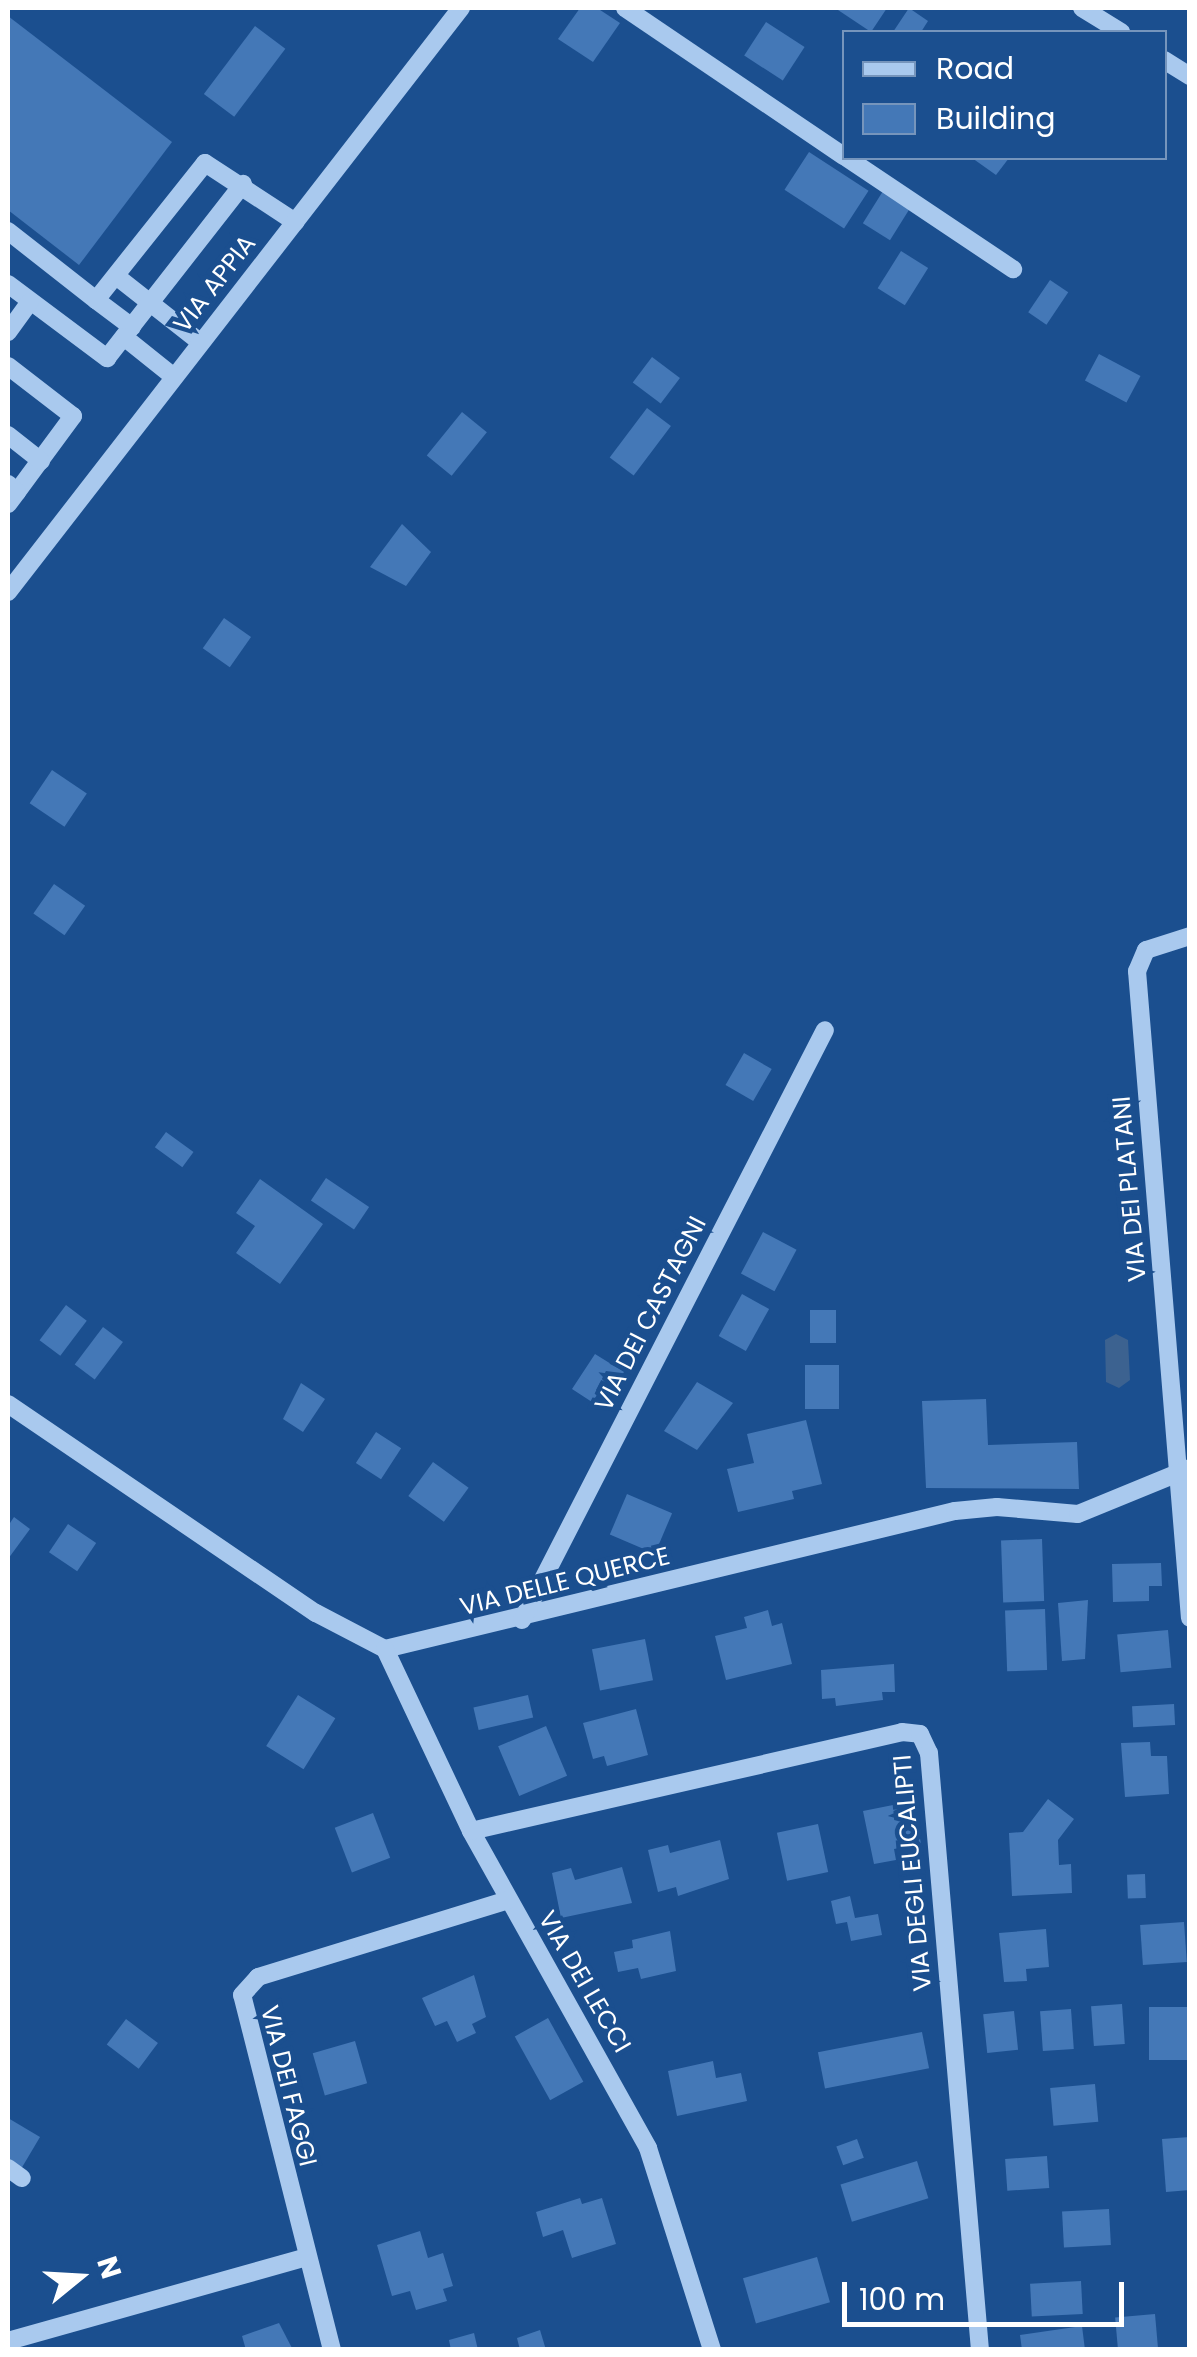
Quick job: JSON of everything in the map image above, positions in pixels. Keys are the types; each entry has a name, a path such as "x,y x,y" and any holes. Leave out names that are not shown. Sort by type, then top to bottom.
{"street":[{"name":"VIA APPIA","path":"8,592 461,8"},
{"path":"625,8 842,153"},
{"path":"1082,8 1118,30"},
{"path":"1167,62 1190,76"},
{"path":"852,160 1012,269"},
{"path":"96,300 205,162 294,222"},
{"path":"8,284 102,359 152,304 243,184"},
{"path":"8,231 96,300 174,377"},
{"path":"116,276 200,344"},
{"path":"8,332 30,302"},
{"path":"8,366 73,416 41,461 11,493"},
{"path":"8,435 41,461"},
{"name":"VIA DEI PLATANI","path":"1190,936 1146,950 1137,971 1184,1470 1190,1618"},
{"name":"VIA DEI CASTAGNI","path":"522,1620 825,1030"},
{"path":"8,1404 316,1613 385,1650"},
{"name":"VIA DELLE QUERCE","path":"385,1650 522,1620 955,1512 997,1507 1078,1514 1184,1470"},
{"name":"VIA DEI LECCI","path":"385,1650 470,1832 648,2148 712,2350"},
{"name":"VIA DEGLI EUCALIPTI","path":"470,1832 902,1732 920,1734 929,1753 980,2350"},
{"name":"VIA DEI FAGGI","path":"332,2350 242,2014 244,1990 258,1977 508,1900"},
{"path":"8,2340 307,2258"}],"water":[{"path":"1116,1334 1128,1340 1130,1380 1119,1388 1106,1382 1105,1340"}],"building":[{"path":"580,8 597,8 620,23 593,62 558,39"},
{"path":"835,8 887,8 872,30"},
{"path":"909,8 928,21 922,30 894,30"},
{"path":"8,16 172,142 79,265 8,210"},
{"path":"766,22 805,47 783,81 744,56"},
{"path":"255,26 285,49 234,117 204,94"},
{"path":"809,152 869,191 844,228 784,190"},
{"path":"975,160 1007,160 996,175"},
{"path":"883,191 910,208 890,240 863,223"},
{"path":"901,251 928,268 905,305 878,288"},
{"path":"1050,280 1068,292 1046,325 1028,312"},
{"path":"1099,354 1140,376 1126,403 1085,380"},
{"path":"652,357 680,378 661,404 633,383"},
{"path":"647,408 671,426 634,476 610,458"},
{"path":"462,412 487,432 452,476 427,456"},
{"path":"402,524 431,552 406,586 370,567"},
{"path":"224,618 251,637 230,667 203,648"},
{"path":"52,770 87,793 64,827 30,803"},
{"path":"54,884 85,906 64,935 33,913"},
{"path":"744,1053 772,1069 753,1101 726,1085"},
{"path":"166,1132 194,1152 182,1167 155,1147"},
{"path":"326,1178 369,1207 354,1229 311,1200"},
{"path":"260,1179 323,1224 280,1284 236,1253 255,1226 236,1213"},
{"path":"763,1232 797,1250 774,1291 741,1273"},
{"path":"742,1294 769,1309 746,1351 719,1336"},
{"path":"66,1305 87,1321 60,1356 40,1340"},
{"path":"810,1310 836,1310 836,1343 810,1343"},
{"path":"103,1327 123,1342 95,1380 75,1365"},
{"path":"595,1354 624,1372 606,1400 597,1395 592,1402 572,1389"},
{"path":"805,1365 839,1365 839,1409 805,1409"},
{"path":"697,1382 733,1403 697,1450 664,1431"},
{"path":"301,1383 325,1399 303,1432 283,1419"},
{"path":"986,1399 988,1445 1077,1442 1079,1489 926,1488 922,1401"},
{"path":"806,1420 822,1484 792,1491 794,1499 738,1512 727,1469 754,1463 747,1434"},
{"path":"376,1432 401,1448 381,1479 356,1463"},
{"path":"433,1462 469,1488 444,1522 408,1496"},
{"path":"627,1494 672,1513 655,1554 610,1535"},
{"path":"14,1517 30,1529 8,1559 8,1526"},
{"path":"68,1524 96,1543 77,1571 49,1552"},
{"path":"1042,1539 1044,1601 1003,1602 1001,1540"},
{"path":"1161,1563 1162,1586 1149,1586 1149,1601 1113,1602 1112,1564"},
{"path":"1088,1600 1085,1659 1062,1661 1058,1603"},
{"path":"1045,1609 1047,1670 1007,1671 1005,1610"},
{"path":"768,1610 772,1626 782,1623 792,1664 726,1680 715,1636 747,1628 744,1617"},
{"path":"1168,1630 1171,1668 1121,1672 1117,1634"},
{"path":"645,1639 653,1680 600,1691 592,1649"},
{"path":"894,1664 895,1692 882,1692 883,1700 836,1706 835,1698 822,1699 821,1670"},
{"path":"298,1695 335,1718 304,1769 266,1746"},
{"path":"528,1695 533,1717 479,1730 473,1708"},
{"path":"1174,1704 1175,1725 1133,1727 1132,1706"},
{"path":"636,1709 648,1755 607,1766 604,1756 593,1759 583,1723"},
{"path":"546,1726 567,1776 519,1796 498,1746"},
{"path":"1150,1742 1151,1756 1167,1756 1169,1794 1125,1797 1121,1743"},
{"path":"1048,1799 1074,1819 1058,1840 1059,1865 1071,1864 1072,1893 1012,1896 1009,1833 1023,1832"},
{"path":"913,1801 921,1844 894,1849 896,1860 874,1864 863,1811"},
{"path":"373,1813 390,1858 352,1873 335,1828"},
{"path":"818,1824 828,1872 787,1881 777,1833"},
{"path":"720,1840 729,1879 678,1896 676,1887 658,1892 648,1850 668,1845 670,1853"},
{"path":"622,1867 632,1903 561,1918 552,1873 571,1868 575,1880"},
{"path":"1145,1874 1146,1898 1128,1899 1127,1875"},
{"path":"850,1896 855,1918 878,1914 882,1935 851,1941 847,1922 836,1924 831,1901"},
{"path":"1184,1922 1187,1962 1143,1965 1140,1925"},
{"path":"1046,1929 1049,1967 1026,1969 1027,1981 1004,1982 999,1933"},
{"path":"670,1931 676,1971 641,1979 638,1968 618,1972 614,1952 633,1948 632,1940"},
{"path":"474,1975 486,2017 472,2024 476,2033 457,2042 447,2021 435,2026 422,1998"},
{"path":"1122,2004 1125,2044 1094,2046 1091,2006"},
{"path":"1149,2007 1190,2007 1190,2060 1149,2060"},
{"path":"1071,2009 1074,2049 1043,2051 1040,2011"},
{"path":"1014,2011 1018,2050 987,2053 983,2014"},
{"path":"548,2018 583,2082 550,2100 515,2036"},
{"path":"126,2019 158,2043 139,2069 107,2045"},
{"path":"922,2032 929,2068 825,2089 818,2052"},
{"path":"355,2041 367,2083 325,2095 313,2053"},
{"path":"713,2061 716,2078 741,2073 747,2101 677,2116 668,2071"},
{"path":"1095,2084 1098,2122 1053,2126 1050,2088"},
{"path":"8,2118 40,2137 21,2169 8,2161"},
{"path":"1190,2137 1190,2190 1166,2192 1162,2139"},
{"path":"857,2139 864,2158 843,2165 836,2147"},
{"path":"1047,2156 1049,2188 1007,2191 1005,2159"},
{"path":"917,2161 928,2198 852,2222 840,2184"},
{"path":"580,2198 582,2204 602,2198 616,2244 572,2258 563,2230 543,2237 536,2212"},
{"path":"1109,2209 1111,2245 1064,2247 1062,2211"},
{"path":"420,2231 428,2258 443,2253 453,2286 443,2289 447,2301 416,2310 410,2291 392,2296 377,2245"},
{"path":"817,2257 830,2302 756,2323 743,2278"},
{"path":"1081,2281 1083,2314 1032,2317 1030,2284"},
{"path":"1155,2314 1158,2350 1118,2350 1115,2317"},
{"path":"279,2323 293,2350 246,2350 242,2336"},
{"path":"1082,2326 1085,2350 1022,2350 1020,2335"},
{"path":"540,2330 546,2350 520,2350 517,2338"},
{"path":"474,2333 478,2350 451,2350 449,2340"}]}
